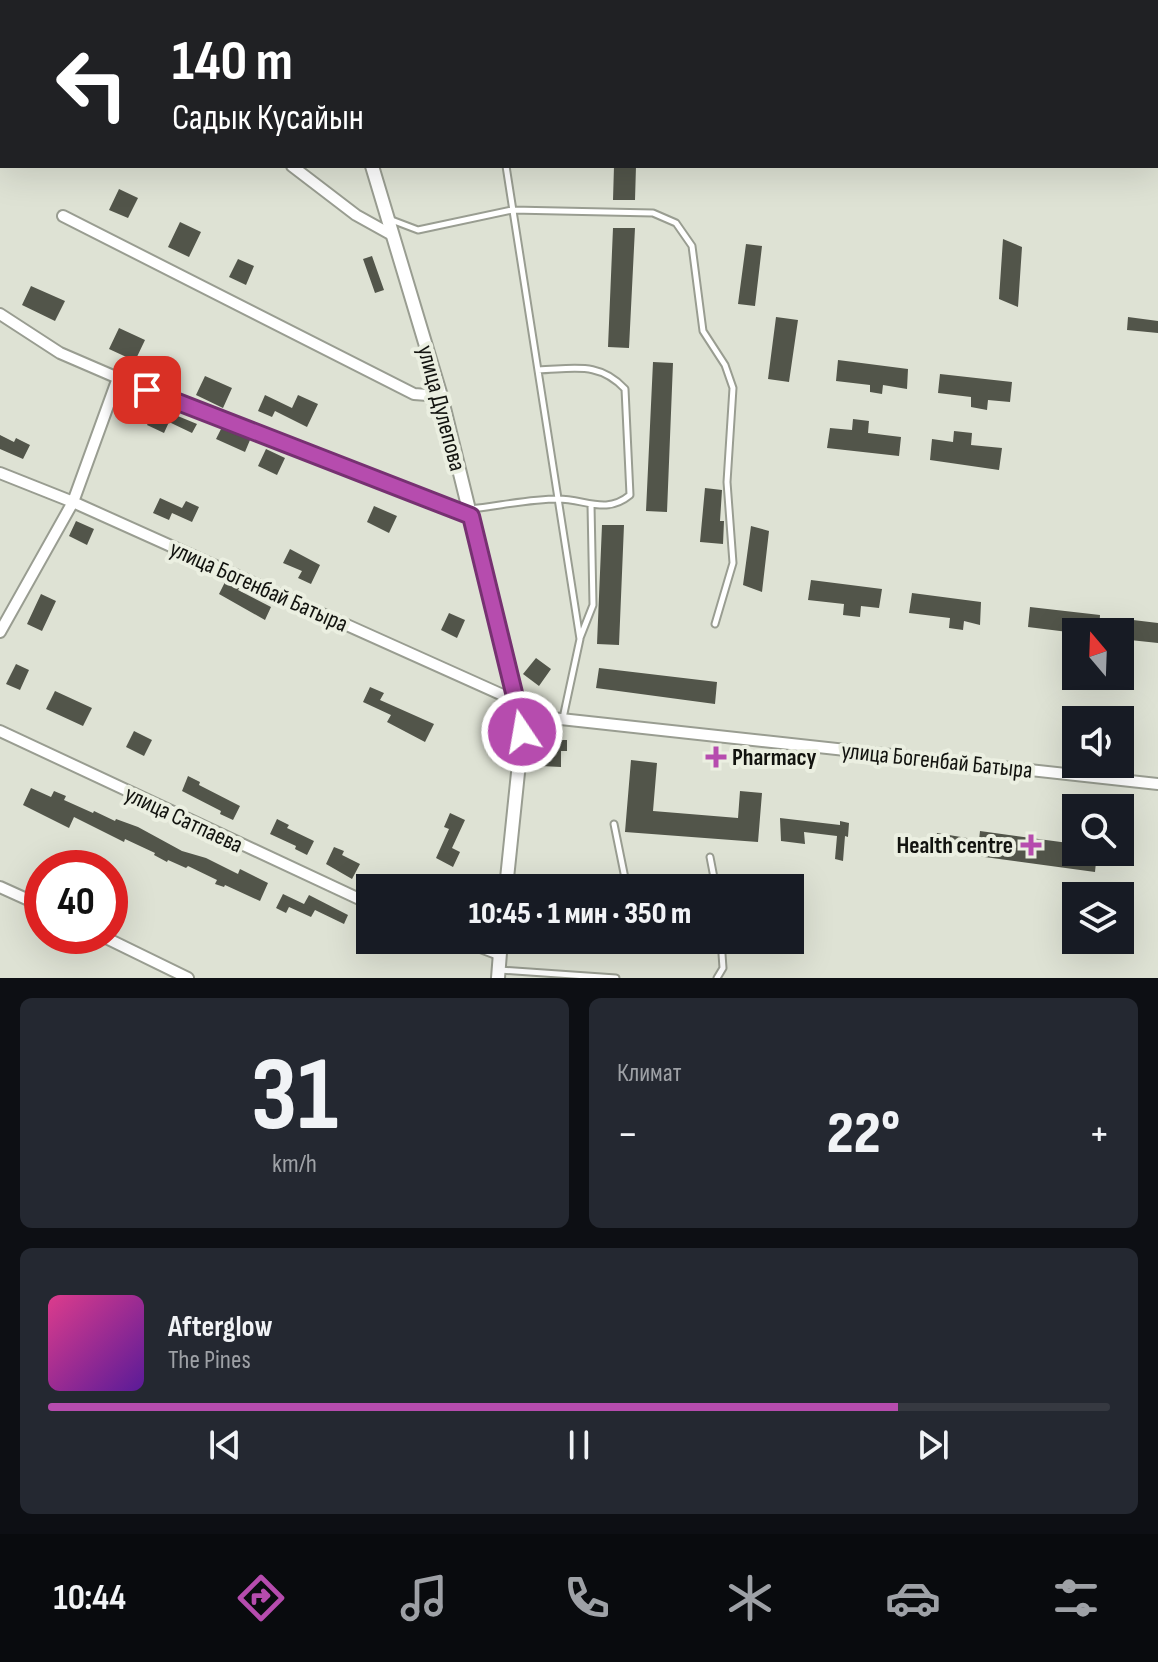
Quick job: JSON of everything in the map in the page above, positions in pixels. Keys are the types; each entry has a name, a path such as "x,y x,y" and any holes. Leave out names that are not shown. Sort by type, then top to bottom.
{"street":[{"path":"295,168 356,215 392,235"},
{"name":"улица Дулепова","path":"373,168 441,396 516,701 524,715"},
{"path":"63,216 414,394 441,396"},
{"path":"0,314 60,353 118,378 470,513"},
{"path":"0,632 73,502 118,378"},
{"name":"улица Богенбай Батыра","path":"0,473 73,502 516,701"},
{"path":"507,874 524,715"},
{"name":"улица Богенбай Батыра","path":"524,715 1158,784"},
{"name":"улица Сатпаева","path":"0,731 356,897"},
{"path":"0,887 24,898"},
{"path":"128,949 188,978"},
{"path":"498,974 499,954"}],"lane":[{"path":"506,168 580,639"},
{"path":"388,219 418,230 512,210 653,213 676,223 692,246 703,331 725,365 733,388 727,482 733,563 715,624"},
{"path":"470,513 560,499 591,505 620,504 630,495 625,389 613,375 595,369 538,370"},
{"path":"563,718 580,639 593,605 591,505"},
{"path":"614,824 624,874"},
{"path":"710,857 713,874"},
{"path":"717,978 723,968 722,954"},
{"path":"498,974 616,978"}],"building":[{"path":"614,168 636,168 635,200 613,200"},
{"path":"119,189 138,198 128,218 109,210"},
{"path":"180,222 201,232 189,257 168,247"},
{"path":"613,228 635,228 629,348 608,347"},
{"path":"1003,239 1022,247 1018,307 999,299"},
{"path":"746,244 762,246 755,306 738,304"},
{"path":"372,256 384,290 375,293 363,259"},
{"path":"238,259 254,266 246,285 229,277"},
{"path":"31,286 65,301 55,321 22,305"},
{"path":"776,317 798,320 789,382 768,379"},
{"path":"1128,317 1158,321 1158,333 1127,330"},
{"path":"119,328 145,340 135,361 109,349"},
{"path":"838,360 908,369 907,389 883,385 882,394 870,392 870,385 836,381"},
{"path":"653,362 673,363 667,512 646,511"},
{"path":"940,374 1012,382 1010,402 988,400 987,410 971,407 971,397 938,393"},
{"path":"205,376 232,388 223,408 196,395"},
{"path":"265,395 292,408 298,395 318,404 307,427 275,411 272,417 258,411"},
{"path":"156,407 197,424 192,433 169,422 164,433 147,425"},
{"path":"853,419 869,421 868,433 901,437 899,456 827,448 830,428 852,430"},
{"path":"222,427 250,440 245,452 216,439"},
{"path":"954,431 972,433 971,445 1002,448 999,470 930,460 932,439 953,442"},
{"path":"0,435 30,445 23,459 0,449"},
{"path":"266,449 285,458 277,475 258,466"},
{"path":"705,488 722,490 720,521 724,521 723,544 700,542"},
{"path":"160,498 182,508 186,501 199,507 192,522 172,513 169,520 153,513"},
{"path":"374,506 397,516 389,533 367,522"},
{"path":"76,521 94,529 87,545 69,536"},
{"path":"602,525 624,525 619,645 597,644"},
{"path":"751,526 769,531 762,592 743,585"},
{"path":"290,549 320,565 311,584 298,578 302,571 283,563"},
{"path":"226,580 240,587 238,590 271,607 265,620 219,594"},
{"path":"811,580 882,589 879,608 861,606 860,617 843,615 844,604 808,600"},
{"path":"912,593 981,602 980,625 964,621 963,630 949,628 950,618 909,613"},
{"path":"41,594 56,601 42,631 27,624"},
{"path":"1030,607 1100,615 1100,618 1062,618 1062,631 1028,627"},
{"path":"449,613 465,620 457,638 441,630"},
{"path":"1134,620 1158,623 1158,643 1134,640"},
{"path":"536,658 551,669 539,686 523,674"},
{"path":"16,664 29,670 20,690 6,684"},
{"path":"599,668 717,682 715,704 596,688"},
{"path":"370,687 384,693 380,700 434,724 425,742 387,722 391,715 363,702"},
{"path":"55,691 92,708 83,726 46,709"},
{"path":"546,726 557,727 557,740 567,740 567,751 561,751 561,767 541,766 540,752 545,752"},
{"path":"134,731 152,740 144,756 126,747"},
{"path":"631,760 657,763 653,811 738,818 740,791 762,793 758,842 625,832"},
{"path":"188,776 240,806 233,820 182,791"},
{"path":"31,788 51,797 54,791 66,796 64,800 138,827 182,851 206,858 238,874 240,869 268,883 260,901 225,885 215,884 217,880 188,866 167,862 155,853 125,839 124,842 74,817 69,828 23,805"},
{"path":"450,813 465,820 452,848 460,852 453,867 436,858 449,829 444,827"},
{"path":"780,818 840,825 840,821 849,823 843,861 835,859 837,836 804,832 805,844 781,841"},
{"path":"277,819 289,825 287,828 314,841 307,855 270,834"},
{"path":"980,831 1062,842 1062,866 1096,866 1095,872 977,856 977,853 935,845 937,833 979,840"},
{"path":"334,847 360,864 352,879 326,864"},
{"path":"283,894 304,904 309,895 348,915 344,924 315,910 311,917 289,907 286,913 276,908"}],"place":[{"name":"Pharmacy","path":"716,757"},
{"name":"Health centre","path":"1031,845"}],"route":[{"path":"147,390 471,516 516,701 524,715 522,732"}]}
